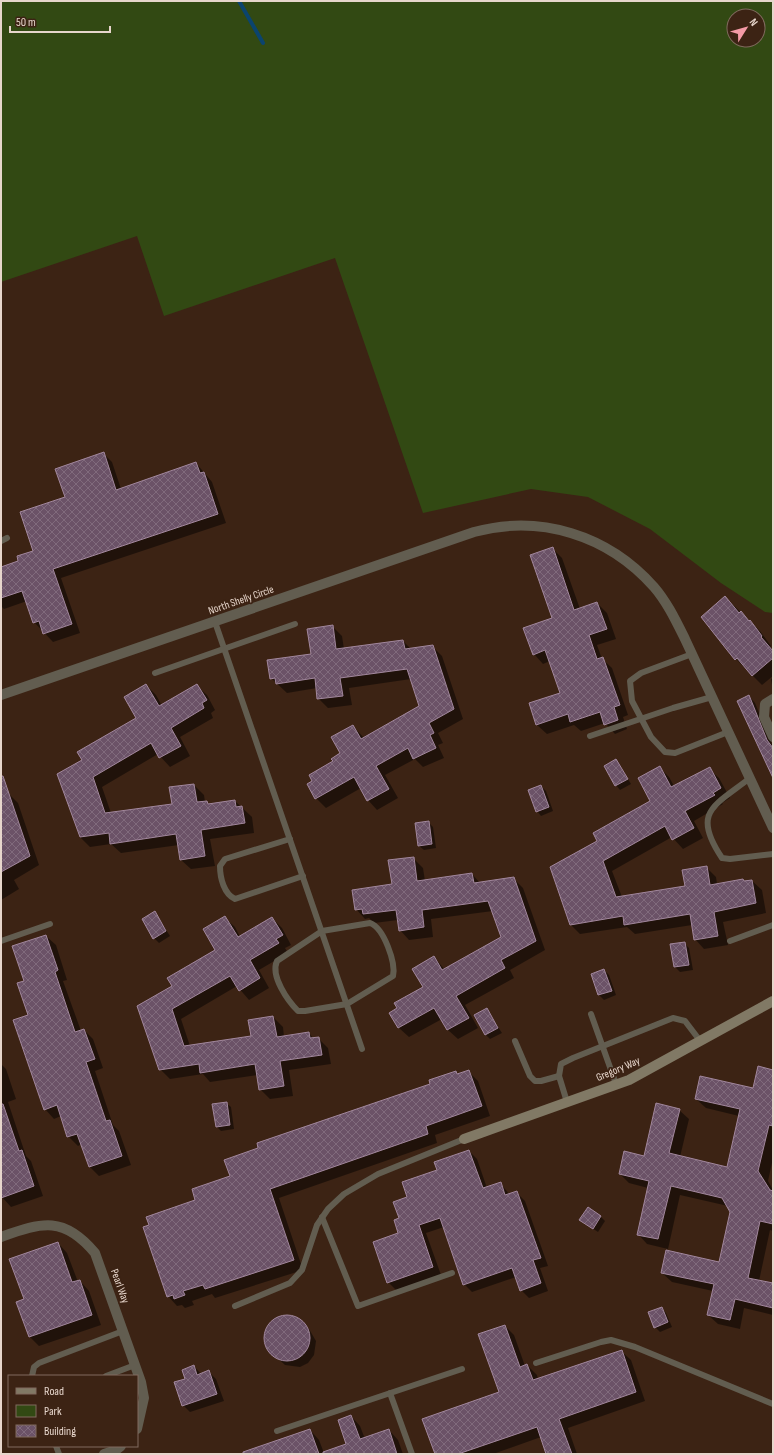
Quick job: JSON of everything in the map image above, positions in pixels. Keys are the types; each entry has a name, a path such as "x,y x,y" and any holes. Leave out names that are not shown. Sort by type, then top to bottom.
{"street":[{"name":"North Shelly Circle","path":"1,695 490,528 521,525 555,528 592,540 617,553 638,570 654,587 669,608 692,654 773,828"},
{"path":"773,699 764,704 764,717 773,737"},
{"name":"Gregory Way","path":"464,1139 629,1080 701,1042 773,1001"},
{"name":"Pearl Way","path":"1,1237 28,1228 51,1224 73,1232 83,1239 95,1253 142,1382 144,1398 138,1425"},
{"path":"108,1453 118,1447"}],"lane":[{"path":"215,622 362,1049"},
{"path":"155,673 295,624"},
{"path":"692,654 641,673 630,681 632,701 651,737 665,752 675,753 728,732"},
{"path":"590,736 641,718 712,697"},
{"path":"750,778 715,805 708,816 706,823 715,848 722,858 730,859 773,854"},
{"path":"290,839 225,859 220,866 224,887 235,899 303,876"},
{"path":"370,923 375,926 386,943 392,962 393,976 347,1004 298,1011 288,1000 278,980 275,964 277,961 322,931 370,923"},
{"path":"1,941 50,924"},
{"path":"730,940 773,925"},
{"path":"591,1014 616,1084"},
{"path":"567,1102 559,1076 561,1064 673,1018 685,1021 701,1042"},
{"path":"515,1041 530,1076 535,1081 559,1076"},
{"path":"235,1306 290,1283 302,1270 317,1225 328,1209 344,1194 378,1174 464,1139"},
{"path":"322,1217 358,1306 452,1273"},
{"path":"32,1375 31,1373 34,1367 39,1363 123,1331"},
{"path":"536,1363 611,1340 635,1347 773,1404"},
{"path":"109,1375 135,1365"},
{"path":"277,1431 462,1369"},
{"path":"390,1393 412,1454"}],"green space":[{"path":"1,1 773,1 773,613 765,612 721,583 650,529 588,497 531,489 423,513 335,258 164,316 137,236 1,282"}],"building":[{"path":"104,452 116,490 196,462 200,473 204,472 218,514 53,569 72,624 43,634 39,621 33,623 22,591 1,598 1,567 18,561 17,556 33,551 20,512 65,497 55,469"},
{"path":"553,547 574,610 597,602 607,629 589,635 597,659 603,657 620,705 614,707 618,720 604,725 600,712 570,722 568,714 536,725 529,703 560,693 545,650 533,655 523,628 552,618 530,555"},
{"path":"725,596 739,613 741,611 749,621 750,620 762,636 761,637 773,651 773,658 752,676 737,658 735,660 701,617"},
{"path":"333,625 336,649 403,640 405,649 433,645 454,709 429,723 434,733 430,735 436,748 413,759 408,748 376,766 389,789 367,801 354,777 315,799 307,784 312,781 309,775 333,761 331,759 340,753 331,737 353,725 361,739 419,706 407,669 340,678 343,696 317,699 315,678 276,684 275,678 270,679 267,660 311,654 307,629"},
{"path":"146,684 159,706 197,684 207,700 202,703 204,708 171,728 181,746 159,758 151,743 93,777 105,813 172,804 169,787 194,784 197,802 207,801 208,804 235,800 236,807 242,806 245,823 201,830 205,856 180,860 176,834 110,844 109,833 80,837 57,774 82,760 77,752 136,718 124,697"},
{"path":"749,695 767,740 773,748 773,778 737,701"},
{"path":"616,759 628,779 615,786 604,766"},
{"path":"660,766 671,787 710,767 721,788 713,793 715,795 685,811 694,828 672,840 665,826 603,861 616,897 685,886 682,870 707,866 710,885 743,879 744,881 752,880 756,903 714,912 718,936 694,940 690,914 624,925 623,916 570,925 550,867 597,841 593,833 650,801 638,778"},
{"path":"1,776 3,776 30,856 1,872"},
{"path":"541,785 549,807 536,812 528,790"},
{"path":"429,821 432,844 418,846 415,823"},
{"path":"414,857 417,881 472,873 474,883 514,877 536,941 501,960 505,968 456,996 469,1018 447,1030 434,1008 398,1028 389,1013 397,1008 394,1003 423,987 412,969 434,956 442,970 501,937 488,901 422,910 424,927 399,931 396,910 363,914 362,909 355,910 352,890 392,884 388,860"},
{"path":"155,911 166,931 153,939 142,919"},
{"path":"225,916 238,937 272,917 283,935 276,939 279,943 250,960 260,978 239,991 230,976 172,1009 184,1046 251,1036 248,1020 273,1016 277,1037 309,1032 310,1038 319,1037 322,1055 280,1061 284,1086 259,1090 255,1064 200,1073 199,1064 159,1070 137,1006 172,986 167,978 215,950 203,929"},
{"path":"46,935 58,970 55,972 75,1032 84,1029 95,1059 86,1062 106,1121 110,1120 122,1156 89,1167 77,1134 67,1137 57,1105 44,1110 13,1020 28,1015 17,983 24,981 12,946"},
{"path":"685,942 689,965 674,967 670,944"},
{"path":"604,969 612,991 598,995 591,974"},
{"path":"487,1008 498,1028 485,1035 474,1015"},
{"path":"758,1066 773,1070 773,1126 769,1125 758,1171 770,1190 773,1191 773,1224 760,1221 748,1278 773,1283 773,1308 735,1299 730,1320 707,1315 714,1284 661,1273 666,1250 719,1262 730,1212 722,1198 671,1186 658,1239 637,1235 649,1181 619,1174 624,1151 644,1156 656,1103 680,1109 669,1153 727,1167 740,1109 695,1099 700,1076 753,1088"},
{"path":"469,1070 482,1106 426,1126 428,1134 270,1189 294,1260 205,1289 203,1285 183,1291 185,1295 174,1299 173,1295 167,1297 143,1227 149,1225 146,1217 195,1200 192,1189 230,1176 224,1160 258,1148 257,1143 430,1084 429,1080 456,1071 457,1074"},
{"path":"227,1102 230,1125 216,1127 212,1104"},
{"path":"1,1104 3,1104 19,1151 22,1150 34,1186 1,1198"},
{"path":"469,1150 483,1188 501,1182 505,1195 517,1191 541,1258 533,1260 541,1283 520,1291 512,1268 463,1285 440,1218 419,1225 433,1267 387,1283 373,1242 398,1233 394,1220 399,1218 393,1202 407,1197 402,1182 437,1170 434,1162"},
{"path":"588,1207 601,1216 593,1229 579,1220"},
{"path":"58,1242 72,1282 80,1280 92,1315 29,1337 16,1302 24,1299 9,1259"},
{"path":"662,1307 668,1322 654,1328 648,1312"},
{"path":"287,1315 300,1319 306,1325 310,1338 306,1351 300,1357 287,1361 274,1357 268,1351 264,1338 268,1325 274,1319"},
{"path":"505,1325 520,1367 527,1364 533,1380 622,1350 636,1392 559,1419 572,1454 546,1454 537,1427 458,1454 435,1454 422,1419 499,1392 478,1334"},
{"path":"194,1365 197,1375 209,1370 217,1394 182,1406 174,1382 185,1379 182,1370"},
{"path":"351,1415 360,1439 389,1429 397,1454 323,1454 323,1452 346,1444 338,1420"},
{"path":"310,1429 319,1454 243,1454 243,1452"}],"waterway":[{"path":"239,1 263,43"}]}
